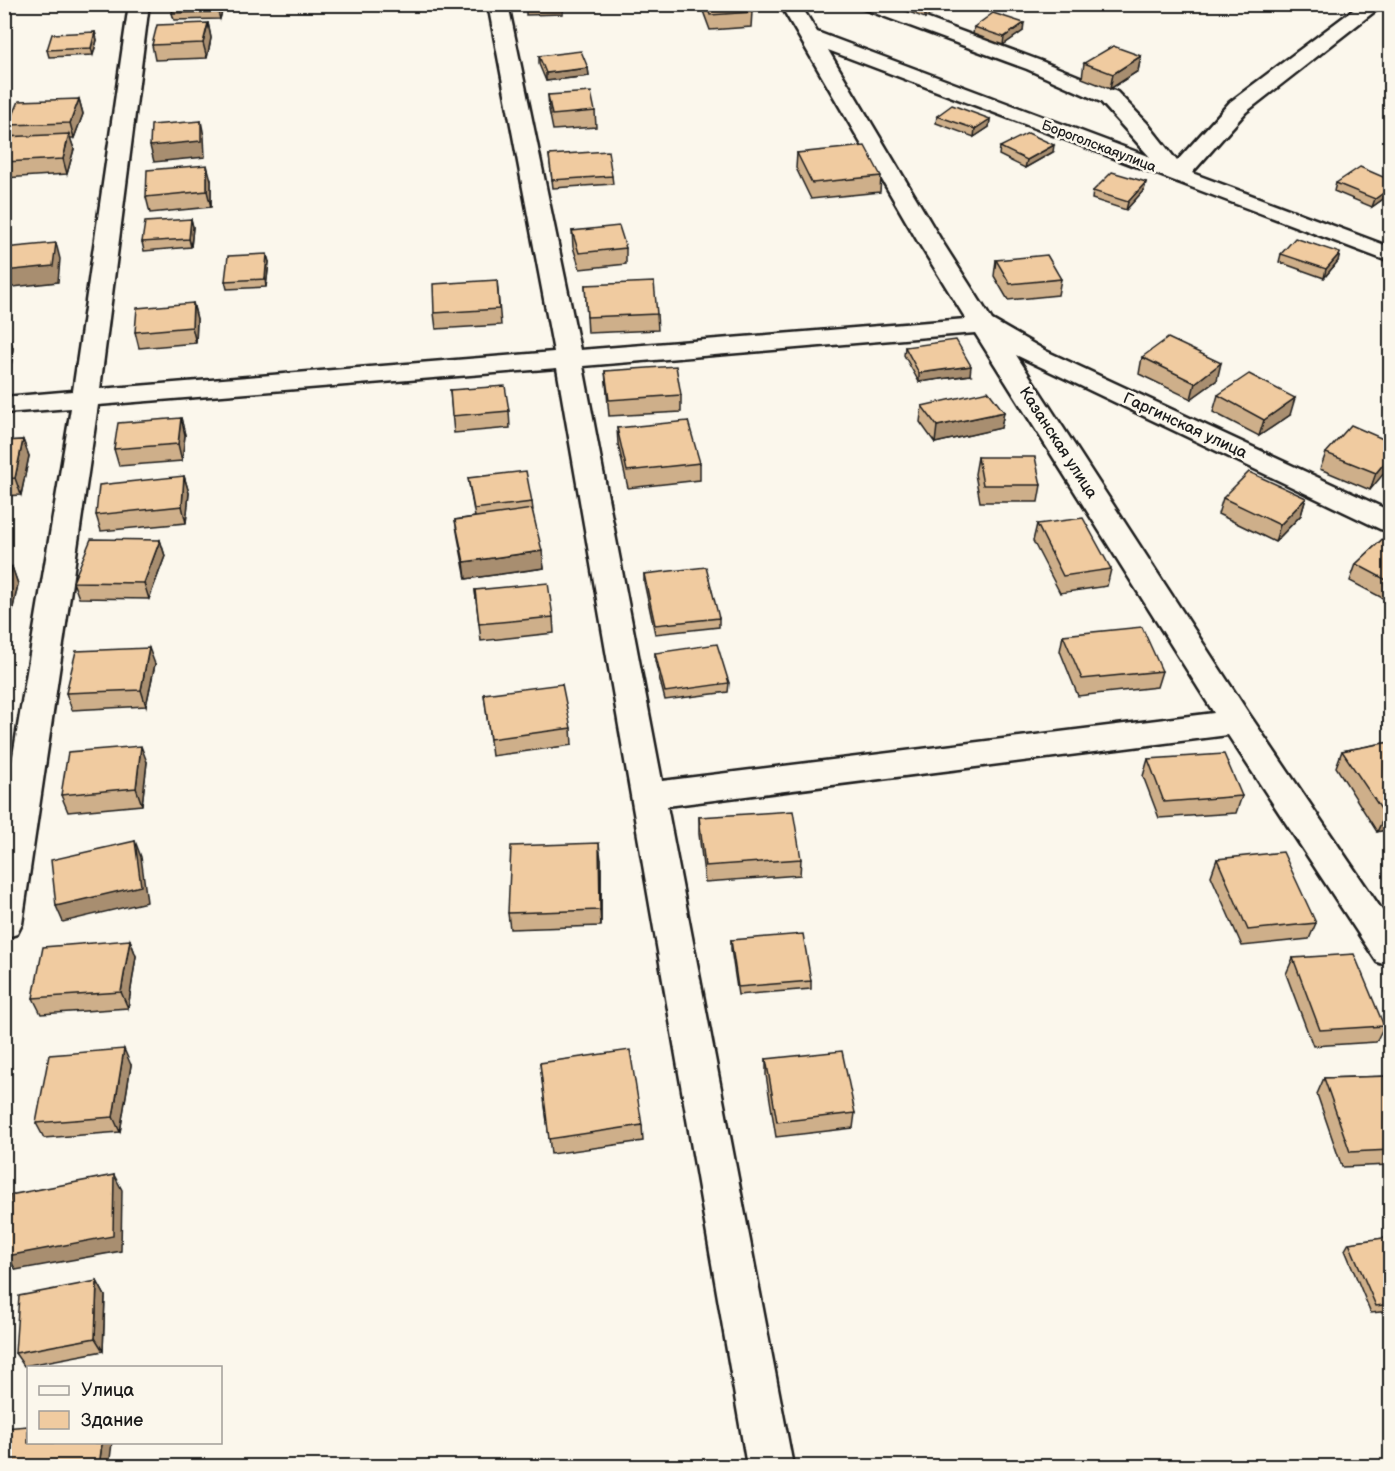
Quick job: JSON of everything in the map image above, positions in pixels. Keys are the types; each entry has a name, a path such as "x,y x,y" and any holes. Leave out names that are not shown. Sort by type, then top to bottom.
{"street":[{"path":"4,924 86,397 139,4"},
{"path":"498,4 568,358 770,1467"},
{"name":"Казанская улица","path":"790,4 929,240 1237,722 1341,874 1390,951"},
{"path":"868,4 1034,65 1108,97 1139,128 1177,176 1238,107 1373,5 1390,10"},
{"name":"Бороголскаяулица","path":"808,36 1390,255"},
{"path":"4,405 983,325"},
{"name":"Гаргинская улица","path":"983,325 1037,357 1390,522"},
{"path":"648,796 1237,722"},
{"path":"1341,874 1390,905"}],"building":[{"path":"175,4 220,4 218,12 172,13"},
{"path":"526,4 563,4 563,6 526,8"},
{"path":"706,4 748,4 752,12 710,15"},
{"path":"909,4 934,4 925,10"},
{"path":"993,13 1024,23 1004,37 974,27"},
{"path":"208,23 203,43 152,45 157,25"},
{"path":"95,32 91,48 47,50 52,34"},
{"path":"1113,46 1141,56 1113,74 1084,63"},
{"path":"581,51 588,68 546,73 539,56"},
{"path":"591,92 595,111 552,115 548,95"},
{"path":"79,99 70,123 9,125 19,101"},
{"path":"952,105 990,119 975,129 937,116"},
{"path":"201,121 201,141 150,146 151,125"},
{"path":"1028,133 1054,145 1027,160 1000,147"},
{"path":"69,134 63,159 4,162 4,137"},
{"path":"865,146 881,176 812,183 797,153"},
{"path":"608,151 612,176 552,180 549,155"},
{"path":"207,165 207,191 146,197 147,170"},
{"path":"1360,167 1390,180 1390,188 1375,199 1336,183"},
{"path":"1112,172 1146,182 1128,202 1093,191"},
{"path":"191,219 189,239 142,242 145,222"},
{"path":"619,226 626,248 579,253 572,231"},
{"path":"1295,238 1340,253 1326,269 1281,254"},
{"path":"56,243 53,266 4,271 4,248"},
{"path":"267,254 265,279 225,281 228,256"},
{"path":"1047,255 1061,279 1010,284 996,260"},
{"path":"497,280 499,309 434,313 433,284"},
{"path":"654,282 657,314 587,317 585,285"},
{"path":"193,303 192,327 135,332 137,308"},
{"path":"8,332 5,359 4,359 4,333"},
{"path":"1168,338 1221,363 1195,383 1142,357"},
{"path":"956,340 971,366 919,373 905,347"},
{"path":"676,366 681,395 609,400 605,371"},
{"path":"1249,374 1295,398 1264,420 1218,395"},
{"path":"505,386 509,411 452,416 450,390"},
{"path":"988,391 1004,412 937,426 922,406"},
{"path":"181,418 178,444 114,449 118,423"},
{"path":"688,421 700,463 627,471 617,428"},
{"path":"1351,425 1390,442 1390,456 1376,473 1326,453"},
{"path":"23,440 15,478 4,479 4,441"},
{"path":"978,457 1035,457 1041,485 983,485"},
{"path":"526,471 532,502 474,509 468,478"},
{"path":"1249,472 1306,498 1280,525 1223,498"},
{"path":"184,476 182,506 96,515 99,485"},
{"path":"532,509 542,551 464,562 455,520"},
{"path":"1083,518 1111,569 1063,576 1037,524"},
{"path":"1390,532 1390,582 1356,564"},
{"path":"91,539 160,540 144,583 73,582"},
{"path":"12,567 4,600 4,568"},
{"path":"706,567 719,618 655,625 644,574"},
{"path":"548,583 553,617 479,624 475,590"},
{"path":"1142,627 1162,671 1082,679 1063,635"},
{"path":"717,644 729,683 665,692 655,653"},
{"path":"149,648 141,690 66,693 76,651"},
{"path":"562,684 571,728 490,739 484,694"},
{"path":"1390,742 1390,814 1385,815 1342,751"},
{"path":"141,746 136,788 61,795 68,752"},
{"path":"1224,754 1242,796 1164,802 1148,759"},
{"path":"793,811 801,859 705,866 699,817"},
{"path":"135,841 141,886 56,906 51,860"},
{"path":"599,843 600,910 508,913 511,846"},
{"path":"1283,852 1316,923 1248,930 1217,859"},
{"path":"803,934 811,981 738,987 731,940"},
{"path":"130,940 121,992 33,998 43,947"},
{"path":"1354,954 1384,1026 1320,1030 1293,958"},
{"path":"124,1049 113,1117 36,1123 49,1055"},
{"path":"630,1050 642,1125 549,1139 540,1063"},
{"path":"842,1051 855,1113 777,1122 766,1059"},
{"path":"1390,1076 1390,1150 1350,1152 1324,1078"},
{"path":"114,1175 113,1236 7,1256 10,1195"},
{"path":"1390,1237 1390,1304 1376,1306 1349,1243"},
{"path":"97,1281 95,1338 15,1353 19,1296"},
{"path":"27,1426 27,1444 102,1444 99,1467 4,1467 4,1428"}]}
